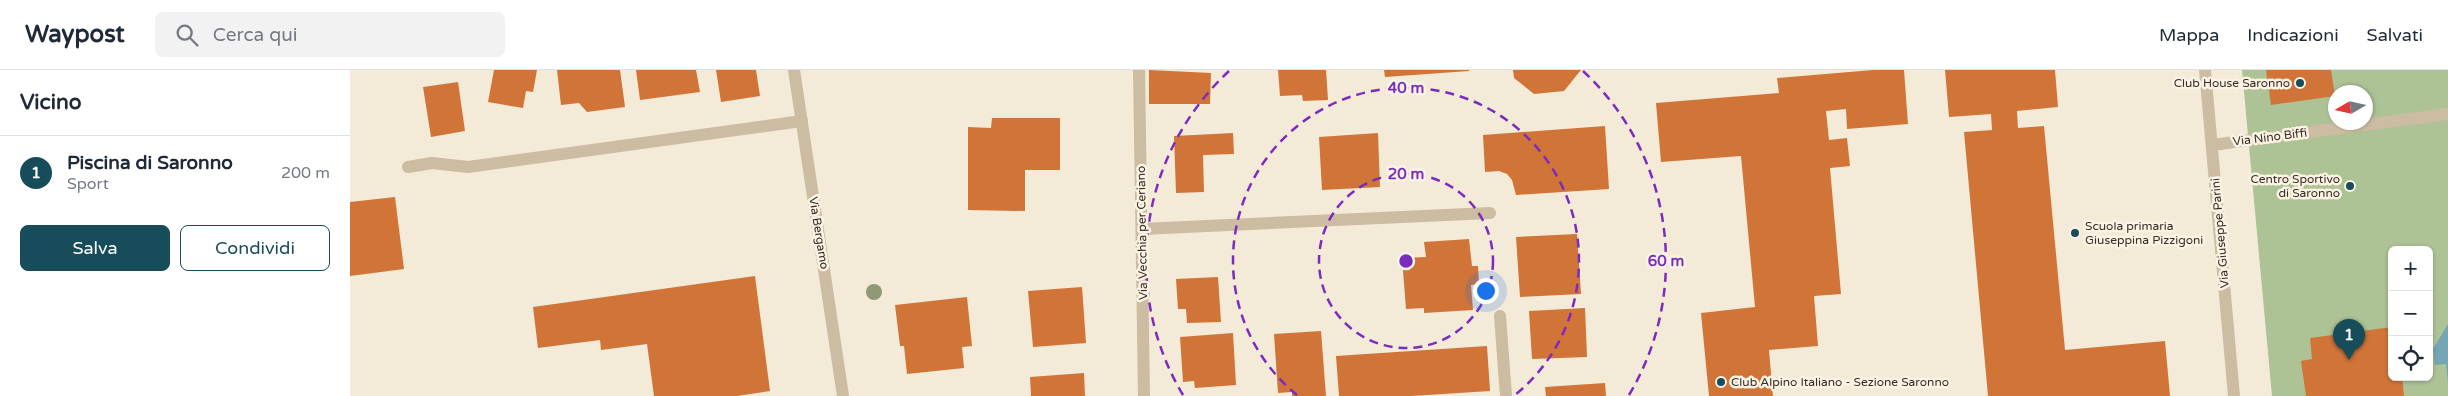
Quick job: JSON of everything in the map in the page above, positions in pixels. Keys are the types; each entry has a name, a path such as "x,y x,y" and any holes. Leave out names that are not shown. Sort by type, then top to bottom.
{"street":[{"name":"Via Bergamo","path":"794,70 843,396"},
{"name":"Via Vecchia per Ceriano","path":"1139,70 1144,396"},
{"name":"Via Giuseppe Parini","path":"2205,70 2234,396"},
{"name":"Via Nino Biffi","path":"2212,145 2448,114"},
{"path":"408,167 432,163 468,167 802,121"},
{"path":"1142,229 1490,213"},
{"path":"1500,316 1506,396"}],"green space":[{"name":"Centro Sportivo di Saronno","path":"2242,70 2448,70 2448,396 2272,396"}],"water":[{"path":"2448,324 2448,382 2446,364 2435,365 2433,349"}],"building":[{"path":"494,70 537,70 533,92 526,91 523,108 488,102"},
{"path":"557,70 620,70 625,107 587,112 579,103 561,105"},
{"path":"636,70 696,70 700,92 640,100"},
{"path":"716,70 756,70 760,96 721,102"},
{"path":"1149,70 1211,73 1210,104 1149,104"},
{"path":"1278,70 1326,70 1328,100 1303,101 1302,95 1280,96"},
{"path":"1384,70 1469,70 1469,71 1385,77"},
{"path":"1513,70 1581,70 1564,91 1534,94 1514,78"},
{"path":"1873,70 1904,70 1908,124 1847,129 1846,109 1826,111 1829,140 1847,138 1850,166 1830,168 1841,294 1814,296 1818,346 1769,350 1773,396 1709,396 1701,313 1755,307 1741,156 1661,162 1656,103 1779,93 1777,78"},
{"path":"1945,70 2055,70 2058,107 2017,111 2018,128 2044,126 2065,350 2165,341 2170,396 1988,396 1964,132 1992,130 1991,114 1949,117"},
{"name":"Club House Saronno","path":"2266,70 2331,70 2333,85 2328,85 2328,97 2271,105"},
{"path":"458,82 465,131 431,137 423,87"},
{"path":"992,118 1060,118 1060,170 1025,170 1025,211 968,210 968,127 991,128"},
{"path":"1605,126 1609,189 1516,195 1512,180 1507,174 1499,171 1485,172 1483,135"},
{"path":"1233,133 1234,154 1203,155 1204,192 1176,193 1174,136"},
{"path":"1378,133 1380,187 1322,190 1319,137"},
{"path":"395,197 404,269 350,276 350,202"},
{"path":"1577,234 1581,294 1520,297 1516,237"},
{"path":"1469,239 1472,266 1478,266 1479,284 1471,285 1473,310 1424,313 1424,308 1406,309 1402,258 1426,257 1424,242"},
{"path":"755,276 770,391 737,396 654,396 647,344 601,350 600,340 538,348 533,307"},
{"path":"1218,277 1221,322 1187,323 1186,309 1178,309 1176,279"},
{"path":"1082,287 1086,343 1033,347 1028,291"},
{"path":"967,297 972,346 962,347 964,368 907,374 904,346 900,346 895,305"},
{"path":"1585,308 1587,357 1532,359 1529,311"},
{"path":"2388,328 2388,381 2402,381 2404,396 2306,396 2301,361 2312,359 2310,338"},
{"path":"1321,331 1326,396 1292,396 1292,392 1278,393 1274,334"},
{"path":"1233,333 1236,385 1195,388 1194,381 1183,382 1180,337"},
{"path":"1487,346 1490,391 1412,396 1339,396 1336,356"},
{"path":"1084,373 1085,396 1031,396 1030,377"},
{"path":"1605,383 1606,396 1546,396 1545,387"}],"place":[{"name":"Club House Saronno","path":"2300,83"},
{"name":"Centro Sportivo di Saronno","path":"2350,186"},
{"name":"Scuola primaria Giuseppina Pizzigoni","path":"2075,233"},
{"name":"Piscina di Saronno","path":"2349,360"},
{"name":"Club Alpino Italiano - Sezione Saronno","path":"1721,382"}]}
